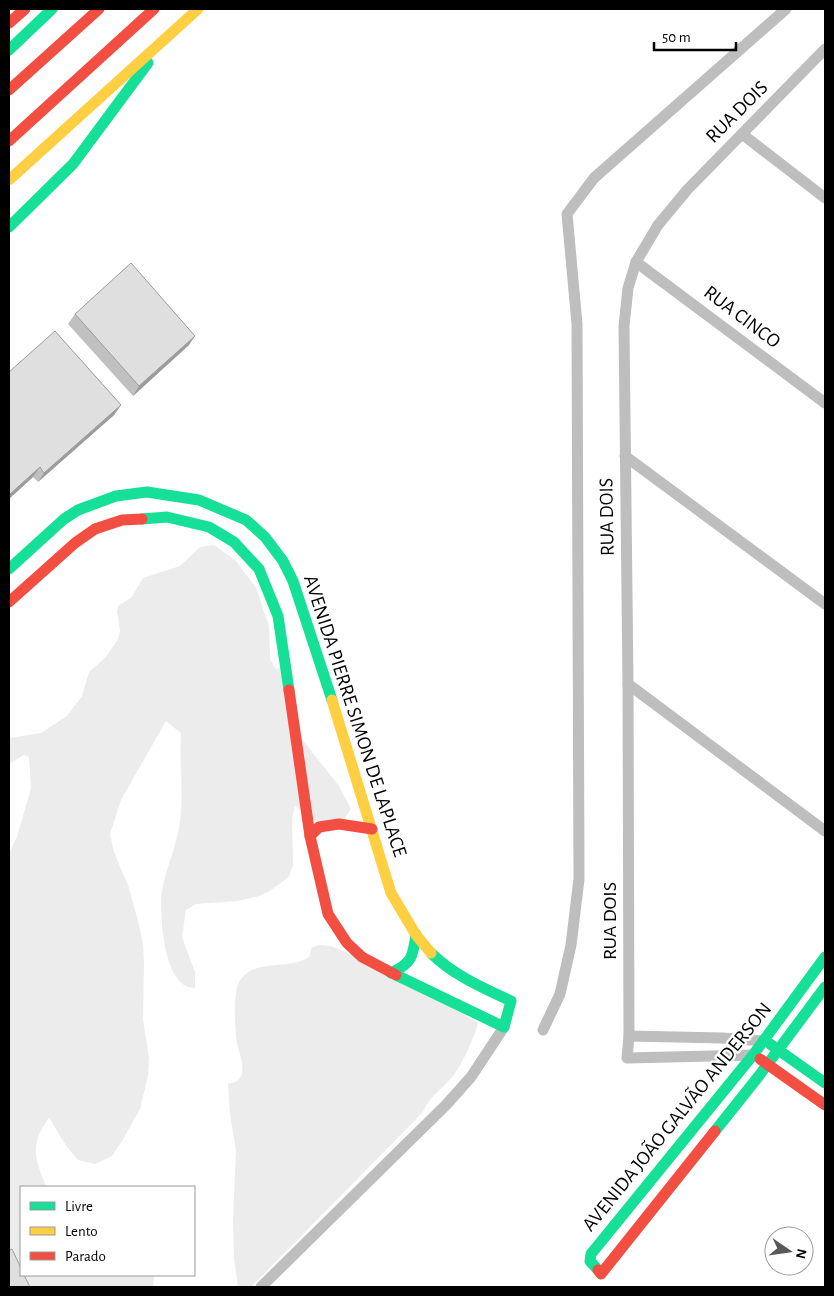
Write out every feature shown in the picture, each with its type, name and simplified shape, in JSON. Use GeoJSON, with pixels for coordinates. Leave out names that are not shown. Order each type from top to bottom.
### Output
{"type":"FeatureCollection","features":[{"type":"Feature","properties":{"kind":"main road"},"geometry":{"type":"LineString","coordinates":[[9,23],[25,9]]}},
{"type":"Feature","properties":{"kind":"main road"},"geometry":{"type":"LineString","coordinates":[[9,50],[52,9]]}},
{"type":"Feature","properties":{"kind":"main road"},"geometry":{"type":"LineString","coordinates":[[9,90],[99,9]]}},
{"type":"Feature","properties":{"kind":"main road"},"geometry":{"type":"LineString","coordinates":[[9,140],[154,9]]}},
{"type":"Feature","properties":{"kind":"main road"},"geometry":{"type":"LineString","coordinates":[[9,180],[198,9]]}},
{"type":"Feature","properties":{"kind":"main road"},"geometry":{"type":"LineString","coordinates":[[9,79],[59,30]]}},
{"type":"Feature","properties":{"kind":"main road"},"geometry":{"type":"LineString","coordinates":[[9,227],[73,164],[173,30]]}},
{"type":"Feature","properties":{"kind":"main road","name":"AVENIDA PIERRE SIMON DE LAPLACE"},"geometry":{"type":"LineString","coordinates":[[9,569],[64,519],[92,504],[124,495],[157,493],[199,500],[246,520],[256,546],[259,569],[278,616],[310,836],[328,914],[347,943],[362,957],[391,973],[504,1027],[511,1001],[480,987],[454,971],[428,949],[408,924],[391,892],[313,640],[293,581],[283,561],[256,546],[234,542],[209,527],[167,518],[122,520],[95,529],[75,543],[9,602]]}},
{"type":"Feature","properties":{"kind":"main road"},"geometry":{"type":"LineString","coordinates":[[310,836],[319,827],[339,824],[372,829]]}},
{"type":"Feature","properties":{"kind":"main road"},"geometry":{"type":"LineString","coordinates":[[391,973],[406,966],[412,959],[416,934]]}},
{"type":"Feature","properties":{"kind":"main road","name":"AVENIDA JOÃO GALVÃO ANDERSON"},"geometry":{"type":"LineString","coordinates":[[825,957],[753,1055],[591,1254],[590,1261],[601,1274],[768,1064],[825,987]]}},
{"type":"Feature","properties":{"kind":"main road"},"geometry":{"type":"LineString","coordinates":[[764,1041],[825,1083]]}},
{"type":"Feature","properties":{"kind":"main road"},"geometry":{"type":"LineString","coordinates":[[753,1055],[825,1105]]}},
{"type":"Feature","properties":{"kind":"street"},"geometry":{"type":"LineString","coordinates":[[543,1030],[562,986],[571,945],[579,879],[577,324],[567,214],[594,178],[786,9]]}},
{"type":"Feature","properties":{"kind":"street","name":"RUA DOIS"},"geometry":{"type":"LineString","coordinates":[[753,1055],[627,1058],[629,1036],[628,684],[624,326],[628,288],[636,262],[658,225],[687,190],[825,49]]}},
{"type":"Feature","properties":{"kind":"street"},"geometry":{"type":"LineString","coordinates":[[742,134],[825,198]]}},
{"type":"Feature","properties":{"kind":"street","name":"RUA CINCO"},"geometry":{"type":"LineString","coordinates":[[636,262],[825,403]]}},
{"type":"Feature","properties":{"kind":"street"},"geometry":{"type":"LineString","coordinates":[[624,456],[825,604]]}},
{"type":"Feature","properties":{"kind":"street"},"geometry":{"type":"LineString","coordinates":[[628,684],[825,831]]}},
{"type":"Feature","properties":{"kind":"street","name":"AVENIDA PIERRE SIMON DE LAPLACE"},"geometry":{"type":"LineString","coordinates":[[261,1287],[446,1105],[471,1077],[504,1027]]}},
{"type":"Feature","properties":{"kind":"street"},"geometry":{"type":"LineString","coordinates":[[629,1036],[764,1041]]}},
{"type":"Feature","properties":{"kind":"shaded area"},"geometry":{"type":"Polygon","coordinates":[[[214,545],[236,561],[256,588],[269,626],[270,659],[275,667],[284,672],[302,739],[339,786],[351,809],[345,818],[323,822],[313,820],[295,806],[292,818],[293,865],[289,877],[259,896],[238,901],[196,904],[186,910],[182,937],[195,972],[195,988],[184,985],[176,976],[170,964],[165,948],[161,916],[162,891],[179,830],[182,799],[181,733],[166,721],[121,800],[110,834],[114,852],[129,888],[143,944],[143,1020],[149,1057],[148,1076],[140,1109],[112,1156],[95,1164],[78,1160],[67,1147],[49,1118],[36,1144],[39,1168],[46,1186],[20,1186],[20,1276],[154,1276],[153,1287],[16,1287],[9,1267],[9,853],[17,837],[31,788],[29,757],[24,755],[9,764],[9,738],[41,733],[67,716],[82,696],[89,672],[106,657],[118,639],[120,631],[118,606],[131,598],[143,578],[180,566],[200,547],[214,545]]]}},
{"type":"Feature","properties":{"kind":"shaded area"},"geometry":{"type":"Polygon","coordinates":[[[320,945],[331,946],[387,969],[478,1023],[468,1050],[457,1071],[429,1101],[423,1112],[251,1287],[238,1287],[234,1259],[233,1221],[236,1150],[230,1115],[228,1083],[235,1082],[242,1074],[242,1062],[236,1030],[236,991],[243,976],[250,971],[301,961],[309,957],[312,947],[320,945]]]}},
{"type":"Feature","properties":{"kind":"building"},"geometry":{"type":"Polygon","coordinates":[[[131,263],[195,336],[139,386],[75,314],[131,263]]]}},
{"type":"Feature","properties":{"kind":"building"},"geometry":{"type":"Polygon","coordinates":[[[55,331],[121,405],[44,473],[40,467],[9,495],[9,372],[55,331]]]}},
{"type":"Feature","properties":{"kind":"building"},"geometry":{"type":"Polygon","coordinates":[[[12,1249],[20,1266],[20,1276],[24,1276],[30,1287],[9,1287],[9,1251],[12,1249]]]}},
{"type":"Feature","properties":{"kind":"traffic: fast"},"geometry":{"type":"LineString","coordinates":[[9,50],[52,9]]}},
{"type":"Feature","properties":{"kind":"traffic: fast"},"geometry":{"type":"LineString","coordinates":[[9,227],[73,164],[148,63]]}},
{"type":"Feature","properties":{"kind":"traffic: fast"},"geometry":{"type":"LineString","coordinates":[[9,569],[64,519],[78,510],[116,496],[147,492],[199,500],[246,520],[265,537],[283,561],[293,581],[332,700]]}},
{"type":"Feature","properties":{"kind":"traffic: fast"},"geometry":{"type":"LineString","coordinates":[[142,519],[167,517],[209,527],[234,542],[259,569],[278,616],[289,690]]}},
{"type":"Feature","properties":{"kind":"traffic: fast"},"geometry":{"type":"LineString","coordinates":[[391,973],[403,966],[410,958],[416,934]]}},
{"type":"Feature","properties":{"kind":"traffic: fast"},"geometry":{"type":"LineString","coordinates":[[396,975],[504,1027],[511,1001],[479,986],[449,968],[431,953]]}},
{"type":"Feature","properties":{"kind":"traffic: fast"},"geometry":{"type":"LineString","coordinates":[[598,1270],[590,1261],[591,1254],[753,1055],[825,957]]}},
{"type":"Feature","properties":{"kind":"traffic: fast"},"geometry":{"type":"LineString","coordinates":[[715,1131],[825,987]]}},
{"type":"Feature","properties":{"kind":"traffic: fast"},"geometry":{"type":"LineString","coordinates":[[770,1044],[825,1083]]}},
{"type":"Feature","properties":{"kind":"traffic: slow"},"geometry":{"type":"LineString","coordinates":[[9,180],[198,9]]}},
{"type":"Feature","properties":{"kind":"traffic: slow"},"geometry":{"type":"LineString","coordinates":[[332,700],[391,893],[416,935],[431,953]]}},
{"type":"Feature","properties":{"kind":"traffic: jam"},"geometry":{"type":"LineString","coordinates":[[9,23],[25,9]]}},
{"type":"Feature","properties":{"kind":"traffic: jam"},"geometry":{"type":"LineString","coordinates":[[9,90],[99,9]]}},
{"type":"Feature","properties":{"kind":"traffic: jam"},"geometry":{"type":"LineString","coordinates":[[9,141],[154,9]]}},
{"type":"Feature","properties":{"kind":"traffic: jam"},"geometry":{"type":"LineString","coordinates":[[9,602],[75,543],[95,529],[122,520],[142,519]]}},
{"type":"Feature","properties":{"kind":"traffic: jam"},"geometry":{"type":"LineString","coordinates":[[289,690],[310,836],[328,914],[347,943],[362,957],[396,975]]}},
{"type":"Feature","properties":{"kind":"traffic: jam"},"geometry":{"type":"LineString","coordinates":[[310,836],[319,827],[339,824],[372,829]]}},
{"type":"Feature","properties":{"kind":"traffic: jam"},"geometry":{"type":"LineString","coordinates":[[760,1059],[825,1105]]}},
{"type":"Feature","properties":{"kind":"traffic: jam"},"geometry":{"type":"LineString","coordinates":[[598,1270],[601,1274],[715,1131]]}}]}
